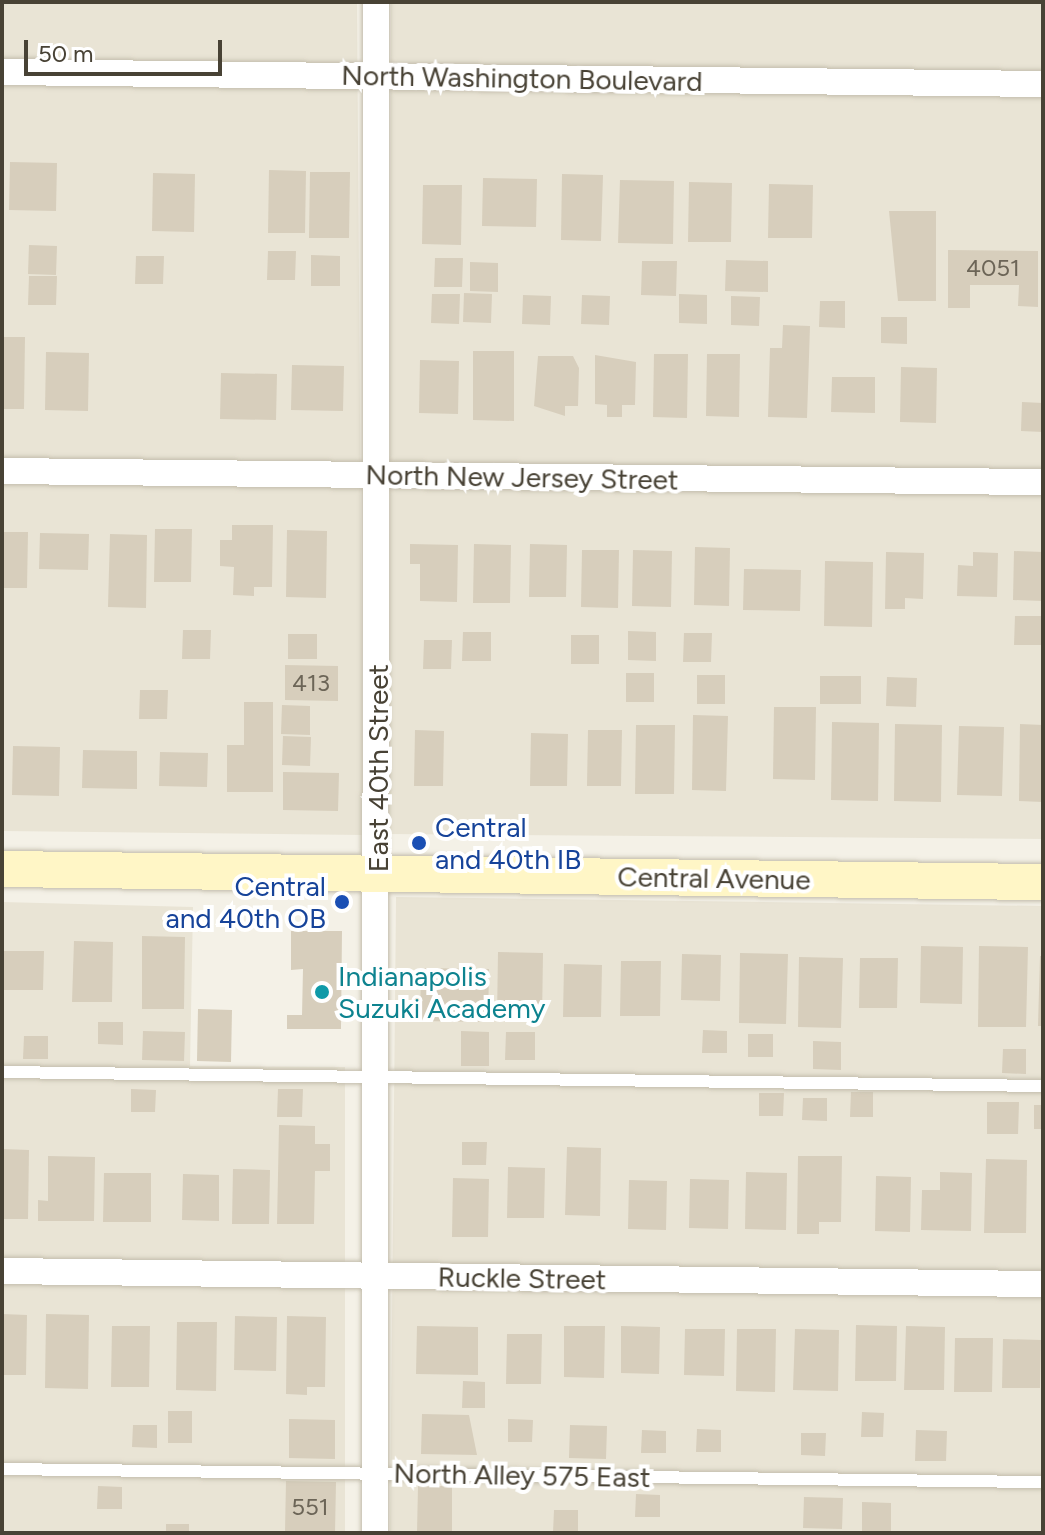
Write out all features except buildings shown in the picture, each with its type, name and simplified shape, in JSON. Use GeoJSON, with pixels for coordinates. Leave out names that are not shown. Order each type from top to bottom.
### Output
{"type":"FeatureCollection","features":[{"type":"Feature","properties":{"kind":"main road","name":"Central Avenue"},"geometry":{"type":"LineString","coordinates":[[2,869],[1043,882]]}},
{"type":"Feature","properties":{"kind":"street","name":"East 40th Street"},"geometry":{"type":"LineString","coordinates":[[375,1533],[378,874],[376,2]]}},
{"type":"Feature","properties":{"kind":"street","name":"North Washington Boulevard"},"geometry":{"type":"LineString","coordinates":[[2,72],[1043,84]]}},
{"type":"Feature","properties":{"kind":"street","name":"North New Jersey Street"},"geometry":{"type":"LineString","coordinates":[[2,471],[1043,482]]}},
{"type":"Feature","properties":{"kind":"street","name":"Ruckle Street"},"geometry":{"type":"LineString","coordinates":[[2,1271],[1043,1284]]}},
{"type":"Feature","properties":{"kind":"lane"},"geometry":{"type":"LineString","coordinates":[[2,1072],[1043,1086]]}},
{"type":"Feature","properties":{"kind":"lane","name":"North Alley 575 East"},"geometry":{"type":"LineString","coordinates":[[2,1469],[1043,1482]]}},
{"type":"Feature","properties":{"kind":"shaded area"},"geometry":{"type":"Polygon","coordinates":[[[2,2],[357,2],[363,835],[2,831],[2,2]]]}},
{"type":"Feature","properties":{"kind":"shaded area"},"geometry":{"type":"Polygon","coordinates":[[[391,2],[1043,2],[1043,839],[389,834],[391,2]]]}},
{"type":"Feature","properties":{"kind":"shaded area"},"geometry":{"type":"Polygon","coordinates":[[[396,897],[1043,906],[1043,1533],[390,1533],[396,897]]]}},
{"type":"Feature","properties":{"kind":"shaded area"},"geometry":{"type":"Polygon","coordinates":[[[2,902],[193,907],[190,1066],[345,1067],[345,1533],[2,1533],[2,902]]]}},
{"type":"Feature","properties":{"kind":"place","name":"Central and 40th IB"},"geometry":{"type":"Point","coordinates":[419,843]}},
{"type":"Feature","properties":{"kind":"place","name":"Central and 40th OB"},"geometry":{"type":"Point","coordinates":[342,902]}},
{"type":"Feature","properties":{"kind":"place","name":"Indianapolis Suzuki Academy"},"geometry":{"type":"Point","coordinates":[322,992]}}]}
